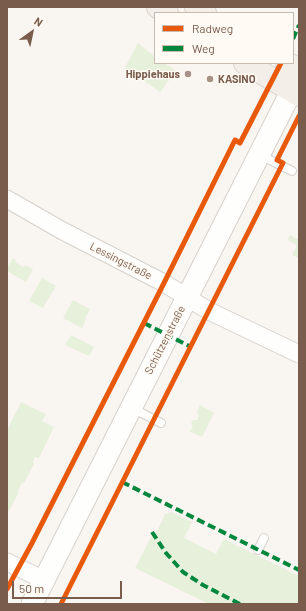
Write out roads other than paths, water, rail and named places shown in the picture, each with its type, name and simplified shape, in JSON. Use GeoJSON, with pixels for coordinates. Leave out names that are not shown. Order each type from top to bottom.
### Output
{"type":"FeatureCollection","features":[{"type":"Feature","properties":{"kind":"main road"},"geometry":{"type":"LineString","coordinates":[[248,64],[296,87]]}},
{"type":"Feature","properties":{"kind":"main road"},"geometry":{"type":"LineString","coordinates":[[289,64],[299,70]]}},
{"type":"Feature","properties":{"kind":"street","name":"Schützenstraße"},"geometry":{"type":"LineString","coordinates":[[32,604],[259,155],[296,87]]}},
{"type":"Feature","properties":{"kind":"street","name":"Lessingstraße"},"geometry":{"type":"LineString","coordinates":[[7,199],[61,230],[164,283],[209,311],[299,354]]}},
{"type":"Feature","properties":{"kind":"street"},"geometry":{"type":"LineString","coordinates":[[7,562],[44,580]]}},
{"type":"Feature","properties":{"kind":"lane"},"geometry":{"type":"LineString","coordinates":[[259,155],[292,171]]}},
{"type":"Feature","properties":{"kind":"lane"},"geometry":{"type":"LineString","coordinates":[[131,408],[162,423]]}},
{"type":"Feature","properties":{"kind":"lane"},"geometry":{"type":"LineString","coordinates":[[258,550],[264,538]]}},
{"type":"Feature","properties":{"kind":"place","name":"Hippiehaus"},"geometry":{"type":"Point","coordinates":[188,74]}},
{"type":"Feature","properties":{"kind":"place","name":"KASINO"},"geometry":{"type":"Point","coordinates":[210,79]}}]}
